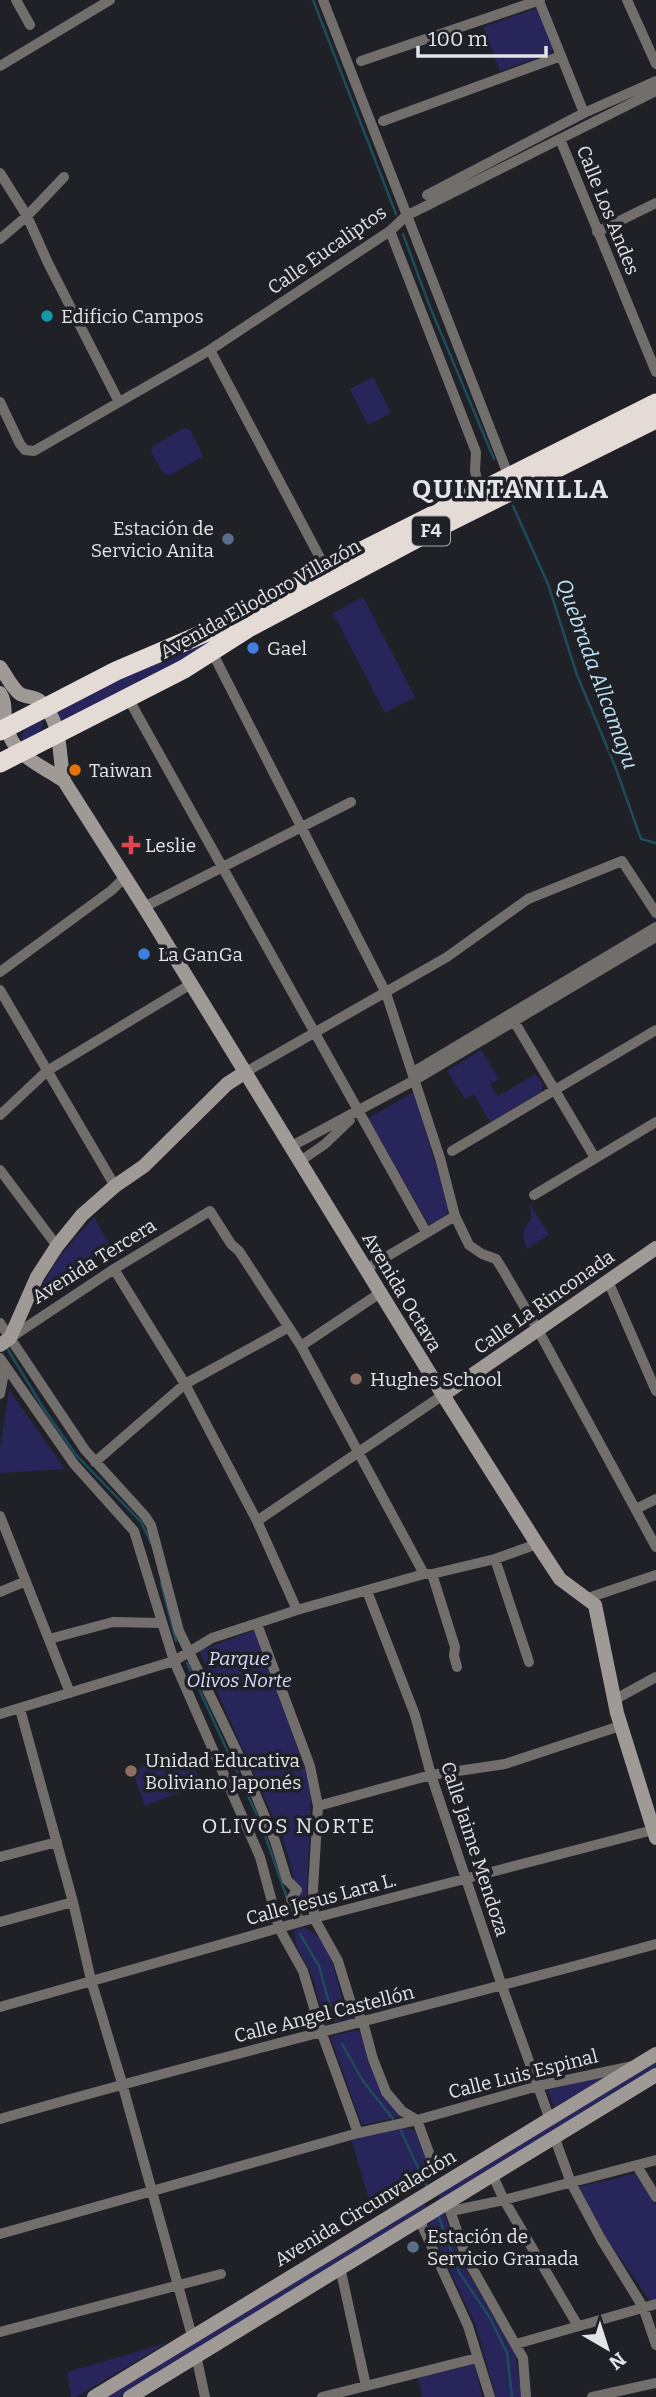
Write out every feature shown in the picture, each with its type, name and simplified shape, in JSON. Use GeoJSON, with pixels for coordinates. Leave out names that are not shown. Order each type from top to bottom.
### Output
{"type":"FeatureCollection","features":[{"type":"Feature","properties":{"kind":"highway","name":"Avenida Eliodoro Villazón"},"geometry":{"type":"LineString","coordinates":[[0,763],[17,739],[16,736],[26,718],[48,711],[116,671],[240,618],[327,569],[656,403]]}},
{"type":"Feature","properties":{"kind":"highway","name":"Avenida Eliodoro Villazón"},"geometry":{"type":"LineString","coordinates":[[17,739],[59,740],[128,698],[184,670],[250,627],[424,535],[656,419]]}},
{"type":"Feature","properties":{"kind":"highway"},"geometry":{"type":"LineString","coordinates":[[17,739],[48,726],[48,711]]}},
{"type":"Feature","properties":{"kind":"main road"},"geometry":{"type":"LineString","coordinates":[[0,667],[15,689],[41,701],[48,711],[59,740]]}},
{"type":"Feature","properties":{"kind":"main road"},"geometry":{"type":"LineString","coordinates":[[0,693],[17,739]]}},
{"type":"Feature","properties":{"kind":"main road"},"geometry":{"type":"LineString","coordinates":[[17,739],[14,701],[29,697]]}},
{"type":"Feature","properties":{"kind":"main road","name":"Avenida Octava"},"geometry":{"type":"LineString","coordinates":[[17,739],[64,781],[537,1544],[566,1586],[588,1598]]}},
{"type":"Feature","properties":{"kind":"main road","name":"Avenida Octava"},"geometry":{"type":"LineString","coordinates":[[59,740],[64,781]]}},
{"type":"Feature","properties":{"kind":"main road"},"geometry":{"type":"LineString","coordinates":[[5,1342],[37,1277],[82,1215],[115,1186],[144,1166],[227,1084],[244,1073]]}},
{"type":"Feature","properties":{"kind":"main road","name":"Calle La Rinconada"},"geometry":{"type":"LineString","coordinates":[[443,1395],[656,1248]]}},
{"type":"Feature","properties":{"kind":"main road"},"geometry":{"type":"LineString","coordinates":[[588,1598],[599,1615],[620,1726],[655,1834]]}},
{"type":"Feature","properties":{"kind":"main road","name":"Avenida Circunvalación"},"geometry":{"type":"LineString","coordinates":[[94,2397],[656,2054]]}},
{"type":"Feature","properties":{"kind":"main road","name":"Avenida Circunvalación"},"geometry":{"type":"LineString","coordinates":[[130,2397],[656,2074]]}},
{"type":"Feature","properties":{"kind":"street"},"geometry":{"type":"LineString","coordinates":[[16,0],[30,25]]}},
{"type":"Feature","properties":{"kind":"street"},"geometry":{"type":"LineString","coordinates":[[0,66],[110,0]]}},
{"type":"Feature","properties":{"kind":"street"},"geometry":{"type":"LineString","coordinates":[[323,0],[509,477]]}},
{"type":"Feature","properties":{"kind":"street"},"geometry":{"type":"LineString","coordinates":[[627,0],[656,64]]}},
{"type":"Feature","properties":{"kind":"street"},"geometry":{"type":"LineString","coordinates":[[361,61],[540,1],[584,113]]}},
{"type":"Feature","properties":{"kind":"street"},"geometry":{"type":"LineString","coordinates":[[383,121],[561,56]]}},
{"type":"Feature","properties":{"kind":"street"},"geometry":{"type":"LineString","coordinates":[[427,195],[584,113],[656,81]]}},
{"type":"Feature","properties":{"kind":"street","name":"Calle Eucaliptos"},"geometry":{"type":"LineString","coordinates":[[0,402],[20,444],[25,450],[34,451],[210,350],[390,231],[406,216],[656,91]]}},
{"type":"Feature","properties":{"kind":"street","name":"Calle Los Andes"},"geometry":{"type":"LineString","coordinates":[[560,139],[656,372]]}},
{"type":"Feature","properties":{"kind":"street"},"geometry":{"type":"LineString","coordinates":[[0,173],[27,216],[119,402]]}},
{"type":"Feature","properties":{"kind":"street"},"geometry":{"type":"LineString","coordinates":[[0,239],[27,216],[64,177]]}},
{"type":"Feature","properties":{"kind":"street"},"geometry":{"type":"LineString","coordinates":[[597,232],[656,203]]}},
{"type":"Feature","properties":{"kind":"street"},"geometry":{"type":"LineString","coordinates":[[390,231],[476,452],[475,471],[481,491]]}},
{"type":"Feature","properties":{"kind":"street"},"geometry":{"type":"LineString","coordinates":[[210,350],[327,569]]}},
{"type":"Feature","properties":{"kind":"street"},"geometry":{"type":"LineString","coordinates":[[212,652],[386,993],[440,1158],[454,1216],[469,1245],[496,1259],[538,1330],[656,1547]]}},
{"type":"Feature","properties":{"kind":"street"},"geometry":{"type":"LineString","coordinates":[[128,698],[426,1232]]}},
{"type":"Feature","properties":{"kind":"street"},"geometry":{"type":"LineString","coordinates":[[144,907],[351,802]]}},
{"type":"Feature","properties":{"kind":"street"},"geometry":{"type":"LineString","coordinates":[[244,1073],[447,957],[528,900],[622,861],[656,913]]}},
{"type":"Feature","properties":{"kind":"street"},"geometry":{"type":"LineString","coordinates":[[0,972],[112,890],[125,877]]}},
{"type":"Feature","properties":{"kind":"street"},"geometry":{"type":"LineString","coordinates":[[290,1147],[359,1111],[656,927]]}},
{"type":"Feature","properties":{"kind":"street"},"geometry":{"type":"LineString","coordinates":[[512,1017],[656,937]]}},
{"type":"Feature","properties":{"kind":"street"},"geometry":{"type":"LineString","coordinates":[[0,1115],[47,1071],[191,984]]}},
{"type":"Feature","properties":{"kind":"street"},"geometry":{"type":"LineString","coordinates":[[0,990],[115,1186]]}},
{"type":"Feature","properties":{"kind":"street"},"geometry":{"type":"LineString","coordinates":[[512,1017],[595,1158]]}},
{"type":"Feature","properties":{"kind":"street"},"geometry":{"type":"LineString","coordinates":[[452,1151],[656,1030]]}},
{"type":"Feature","properties":{"kind":"street"},"geometry":{"type":"LineString","coordinates":[[299,1162],[325,1144],[359,1111]]}},
{"type":"Feature","properties":{"kind":"street"},"geometry":{"type":"LineString","coordinates":[[534,1195],[656,1122]]}},
{"type":"Feature","properties":{"kind":"street"},"geometry":{"type":"LineString","coordinates":[[0,1170],[57,1246]]}},
{"type":"Feature","properties":{"kind":"street","name":"Avenida Tercera"},"geometry":{"type":"LineString","coordinates":[[5,1342],[114,1269],[209,1211],[231,1244],[239,1251],[289,1328]]}},
{"type":"Feature","properties":{"kind":"street"},"geometry":{"type":"LineString","coordinates":[[366,1269],[454,1216]]}},
{"type":"Feature","properties":{"kind":"street"},"geometry":{"type":"LineString","coordinates":[[114,1269],[185,1384],[257,1521],[297,1611]]}},
{"type":"Feature","properties":{"kind":"street"},"geometry":{"type":"LineString","coordinates":[[608,1281],[656,1391]]}},
{"type":"Feature","properties":{"kind":"street"},"geometry":{"type":"LineString","coordinates":[[301,1346],[380,1293]]}},
{"type":"Feature","properties":{"kind":"street"},"geometry":{"type":"LineString","coordinates":[[0,1323],[5,1342],[96,1462],[151,1525],[179,1631],[242,1762],[275,1841],[287,1880],[297,1890],[291,1899],[300,1922]]}},
{"type":"Feature","properties":{"kind":"street"},"geometry":{"type":"LineString","coordinates":[[96,1462],[185,1384],[289,1328],[428,1574],[455,1647],[457,1667]]}},
{"type":"Feature","properties":{"kind":"street"},"geometry":{"type":"LineString","coordinates":[[0,1394],[2,1362]]}},
{"type":"Feature","properties":{"kind":"street"},"geometry":{"type":"LineString","coordinates":[[2,1362],[74,1464],[134,1531],[174,1661],[260,1857],[279,1928],[303,1971],[321,2031],[358,2133]]}},
{"type":"Feature","properties":{"kind":"street","name":"Calle La Rinconada"},"geometry":{"type":"LineString","coordinates":[[257,1521],[443,1395]]}},
{"type":"Feature","properties":{"kind":"street"},"geometry":{"type":"LineString","coordinates":[[636,1509],[656,1499]]}},
{"type":"Feature","properties":{"kind":"street"},"geometry":{"type":"LineString","coordinates":[[0,1517],[71,1693]]}},
{"type":"Feature","properties":{"kind":"street"},"geometry":{"type":"LineString","coordinates":[[0,1714],[174,1661],[212,1638],[297,1611],[428,1574],[495,1559],[537,1544]]}},
{"type":"Feature","properties":{"kind":"street"},"geometry":{"type":"LineString","coordinates":[[495,1559],[529,1662]]}},
{"type":"Feature","properties":{"kind":"street"},"geometry":{"type":"LineString","coordinates":[[588,1598],[656,1575]]}},
{"type":"Feature","properties":{"kind":"street"},"geometry":{"type":"LineString","coordinates":[[0,1592],[26,1581]]}},
{"type":"Feature","properties":{"kind":"street","name":"Calle Jaime Mendoza"},"geometry":{"type":"LineString","coordinates":[[368,1591],[415,1715],[431,1775],[502,1986],[550,2117]]}},
{"type":"Feature","properties":{"kind":"street"},"geometry":{"type":"LineString","coordinates":[[49,1639],[113,1622],[161,1623]]}},
{"type":"Feature","properties":{"kind":"street"},"geometry":{"type":"LineString","coordinates":[[257,1624],[310,1766],[318,1806],[314,1918],[338,1961],[350,2000],[363,2022],[386,2092],[402,2111],[417,2120],[432,2161]]}},
{"type":"Feature","properties":{"kind":"street"},"geometry":{"type":"LineString","coordinates":[[614,1700],[656,1677]]}},
{"type":"Feature","properties":{"kind":"street"},"geometry":{"type":"LineString","coordinates":[[20,1709],[74,1902],[91,1980],[192,2336]]}},
{"type":"Feature","properties":{"kind":"street"},"geometry":{"type":"LineString","coordinates":[[318,1806],[431,1775],[505,1764],[620,1726]]}},
{"type":"Feature","properties":{"kind":"street","name":"Calle Jesus Lara L."},"geometry":{"type":"LineString","coordinates":[[0,2007],[314,1918],[655,1834]]}},
{"type":"Feature","properties":{"kind":"street"},"geometry":{"type":"LineString","coordinates":[[0,1857],[57,1842]]}},
{"type":"Feature","properties":{"kind":"street"},"geometry":{"type":"LineString","coordinates":[[0,1922],[74,1902]]}},
{"type":"Feature","properties":{"kind":"street","name":"Calle Angel Castellón"},"geometry":{"type":"LineString","coordinates":[[0,2119],[122,2083],[656,1944]]}},
{"type":"Feature","properties":{"kind":"street","name":"Calle Luis Espinal"},"geometry":{"type":"LineString","coordinates":[[0,2234],[358,2133],[417,2120],[538,2086],[638,2064]]}},
{"type":"Feature","properties":{"kind":"street"},"geometry":{"type":"LineString","coordinates":[[554,2136],[571,2182],[601,2239],[643,2307],[656,2345]]}},
{"type":"Feature","properties":{"kind":"street"},"geometry":{"type":"LineString","coordinates":[[438,2210],[505,2200],[656,2160]]}},
{"type":"Feature","properties":{"kind":"street"},"geometry":{"type":"LineString","coordinates":[[637,2166],[656,2197]]}},
{"type":"Feature","properties":{"kind":"street"},"geometry":{"type":"LineString","coordinates":[[492,2174],[578,2326]]}},
{"type":"Feature","properties":{"kind":"street"},"geometry":{"type":"LineString","coordinates":[[438,2210],[456,2233],[466,2257],[523,2358],[526,2397]]}},
{"type":"Feature","properties":{"kind":"street"},"geometry":{"type":"LineString","coordinates":[[438,2210],[468,2326],[490,2397]]}},
{"type":"Feature","properties":{"kind":"street"},"geometry":{"type":"LineString","coordinates":[[340,2267],[366,2386]]}},
{"type":"Feature","properties":{"kind":"street"},"geometry":{"type":"LineString","coordinates":[[0,2332],[221,2274]]}},
{"type":"Feature","properties":{"kind":"street"},"geometry":{"type":"LineString","coordinates":[[516,2344],[656,2304]]}},
{"type":"Feature","properties":{"kind":"street"},"geometry":{"type":"LineString","coordinates":[[196,2355],[205,2397]]}},
{"type":"Feature","properties":{"kind":"street"},"geometry":{"type":"LineString","coordinates":[[322,2397],[477,2358]]}},
{"type":"Feature","properties":{"kind":"street"},"geometry":{"type":"LineString","coordinates":[[592,2397],[656,2383]]}},
{"type":"Feature","properties":{"kind":"green space"},"geometry":{"type":"Polygon","coordinates":[[[537,8],[553,48],[550,54],[500,71],[483,27],[537,8]]]}},
{"type":"Feature","properties":{"kind":"green space"},"geometry":{"type":"Polygon","coordinates":[[[373,377],[391,413],[368,425],[350,389],[373,377]]]}},
{"type":"Feature","properties":{"kind":"green space"},"geometry":{"type":"Polygon","coordinates":[[[184,428],[190,430],[202,457],[170,475],[163,473],[151,452],[153,446],[184,428]]]}},
{"type":"Feature","properties":{"kind":"green space"},"geometry":{"type":"Polygon","coordinates":[[[363,597],[415,697],[385,713],[333,613],[363,597]]]}},
{"type":"Feature","properties":{"kind":"green space"},"geometry":{"type":"Polygon","coordinates":[[[209,637],[212,645],[62,726],[55,712],[102,684],[209,637]]]}},
{"type":"Feature","properties":{"kind":"green space"},"geometry":{"type":"Polygon","coordinates":[[[43,717],[40,731],[21,743],[23,733],[28,727],[43,717]]]}},
{"type":"Feature","properties":{"kind":"green space"},"geometry":{"type":"Polygon","coordinates":[[[481,1050],[499,1079],[490,1084],[498,1096],[536,1074],[543,1085],[541,1092],[490,1122],[474,1094],[465,1099],[447,1071],[481,1050]]]}},
{"type":"Feature","properties":{"kind":"green space"},"geometry":{"type":"Polygon","coordinates":[[[414,1092],[449,1210],[443,1218],[429,1225],[368,1118],[414,1092]]]}},
{"type":"Feature","properties":{"kind":"green space"},"geometry":{"type":"Polygon","coordinates":[[[530,1204],[549,1235],[527,1249],[524,1233],[531,1219],[530,1204]]]}},
{"type":"Feature","properties":{"kind":"green space"},"geometry":{"type":"Polygon","coordinates":[[[94,1217],[111,1247],[31,1302],[61,1254],[94,1217]]]}},
{"type":"Feature","properties":{"kind":"green space"},"geometry":{"type":"Polygon","coordinates":[[[9,1390],[65,1469],[0,1473],[0,1449],[9,1390]]]}},
{"type":"Feature","properties":{"kind":"green space","name":"Parque Olivos Norte"},"geometry":{"type":"Polygon","coordinates":[[[255,1630],[306,1771],[311,1797],[306,1913],[302,1909],[284,1841],[199,1651],[255,1630]]]}},
{"type":"Feature","properties":{"kind":"green space"},"geometry":{"type":"Polygon","coordinates":[[[188,1750],[201,1784],[145,1806],[132,1771],[188,1750]]]}},
{"type":"Feature","properties":{"kind":"green space"},"geometry":{"type":"Polygon","coordinates":[[[303,1927],[322,1941],[332,1960],[345,2004],[354,2018],[325,2024],[310,1971],[296,1942],[294,1930],[303,1927]]]}},
{"type":"Feature","properties":{"kind":"green space"},"geometry":{"type":"Polygon","coordinates":[[[359,2030],[369,2060],[403,2116],[362,2125],[330,2036],[359,2030]]]}},
{"type":"Feature","properties":{"kind":"green space"},"geometry":{"type":"Polygon","coordinates":[[[656,2058],[656,2069],[440,2201],[437,2191],[656,2058]]]}},
{"type":"Feature","properties":{"kind":"green space"},"geometry":{"type":"Polygon","coordinates":[[[613,2073],[554,2107],[548,2090],[613,2073]]]}},
{"type":"Feature","properties":{"kind":"green space"},"geometry":{"type":"Polygon","coordinates":[[[406,2127],[418,2133],[433,2179],[418,2188],[370,2202],[351,2139],[406,2127]]]}},
{"type":"Feature","properties":{"kind":"green space"},"geometry":{"type":"Polygon","coordinates":[[[637,2173],[656,2205],[656,2300],[650,2301],[607,2239],[578,2187],[637,2173]]]}},
{"type":"Feature","properties":{"kind":"green space"},"geometry":{"type":"Polygon","coordinates":[[[423,2200],[427,2209],[121,2397],[103,2397],[423,2200]]]}},
{"type":"Feature","properties":{"kind":"green space"},"geometry":{"type":"Polygon","coordinates":[[[444,2212],[457,2251],[515,2353],[522,2397],[496,2397],[476,2326],[429,2226],[432,2220],[444,2212]]]}},
{"type":"Feature","properties":{"kind":"green space"},"geometry":{"type":"Polygon","coordinates":[[[167,2343],[76,2397],[71,2397],[67,2372],[167,2343]]]}},
{"type":"Feature","properties":{"kind":"green space"},"geometry":{"type":"Polygon","coordinates":[[[475,2364],[482,2397],[422,2397],[418,2378],[475,2364]]]}},
{"type":"Feature","properties":{"kind":"waterway","name":"Quebrada Allcamayu"},"geometry":{"type":"LineString","coordinates":[[313,0],[396,214]]}},
{"type":"Feature","properties":{"kind":"waterway","name":"Quebrada Allcamayu"},"geometry":{"type":"LineString","coordinates":[[403,234],[430,307],[494,459]]}},
{"type":"Feature","properties":{"kind":"waterway","name":"Quebrada Allcamayu"},"geometry":{"type":"LineString","coordinates":[[513,506],[548,584],[577,675],[615,766],[641,839],[656,843]]}},
{"type":"Feature","properties":{"kind":"waterway"},"geometry":{"type":"LineString","coordinates":[[7,1348],[76,1455],[141,1522],[151,1543]]}},
{"type":"Feature","properties":{"kind":"waterway"},"geometry":{"type":"LineString","coordinates":[[161,1583],[176,1641]]}},
{"type":"Feature","properties":{"kind":"waterway"},"geometry":{"type":"LineString","coordinates":[[187,1663],[261,1824],[287,1898]]}},
{"type":"Feature","properties":{"kind":"waterway"},"geometry":{"type":"LineString","coordinates":[[300,1934],[319,1966],[332,2014]]}},
{"type":"Feature","properties":{"kind":"waterway"},"geometry":{"type":"LineString","coordinates":[[342,2044],[363,2081],[393,2119]]}},
{"type":"Feature","properties":{"kind":"waterway"},"geometry":{"type":"LineString","coordinates":[[401,2131],[428,2189]]}},
{"type":"Feature","properties":{"kind":"waterway"},"geometry":{"type":"LineString","coordinates":[[438,2215],[459,2272],[490,2318],[507,2353],[512,2397]]}},
{"type":"Feature","properties":{"kind":"place","name":"Edificio Campos"},"geometry":{"type":"Point","coordinates":[47,316]}},
{"type":"Feature","properties":{"kind":"place","name":"Estación de Servicio Anita"},"geometry":{"type":"Point","coordinates":[228,539]}},
{"type":"Feature","properties":{"kind":"place","name":"Gael"},"geometry":{"type":"Point","coordinates":[253,648]}},
{"type":"Feature","properties":{"kind":"place","name":"Taiwan"},"geometry":{"type":"Point","coordinates":[75,770]}},
{"type":"Feature","properties":{"kind":"place","name":"Leslie"},"geometry":{"type":"Point","coordinates":[131,845]}},
{"type":"Feature","properties":{"kind":"place","name":"La GanGa"},"geometry":{"type":"Point","coordinates":[144,954]}},
{"type":"Feature","properties":{"kind":"place","name":"Hughes School"},"geometry":{"type":"Point","coordinates":[356,1379]}},
{"type":"Feature","properties":{"kind":"place","name":"Unidad Educativa Boliviano Japonés"},"geometry":{"type":"Point","coordinates":[131,1771]}},
{"type":"Feature","properties":{"kind":"place","name":"Estación de Servicio Granada"},"geometry":{"type":"Point","coordinates":[413,2247]}},
{"type":"Feature","properties":{"kind":"district","name":"QUINTANILLA"},"geometry":{"type":"Point","coordinates":[511,489]}},
{"type":"Feature","properties":{"kind":"district","name":"OLIVOS NORTE"},"geometry":{"type":"Point","coordinates":[289,1826]}}]}
